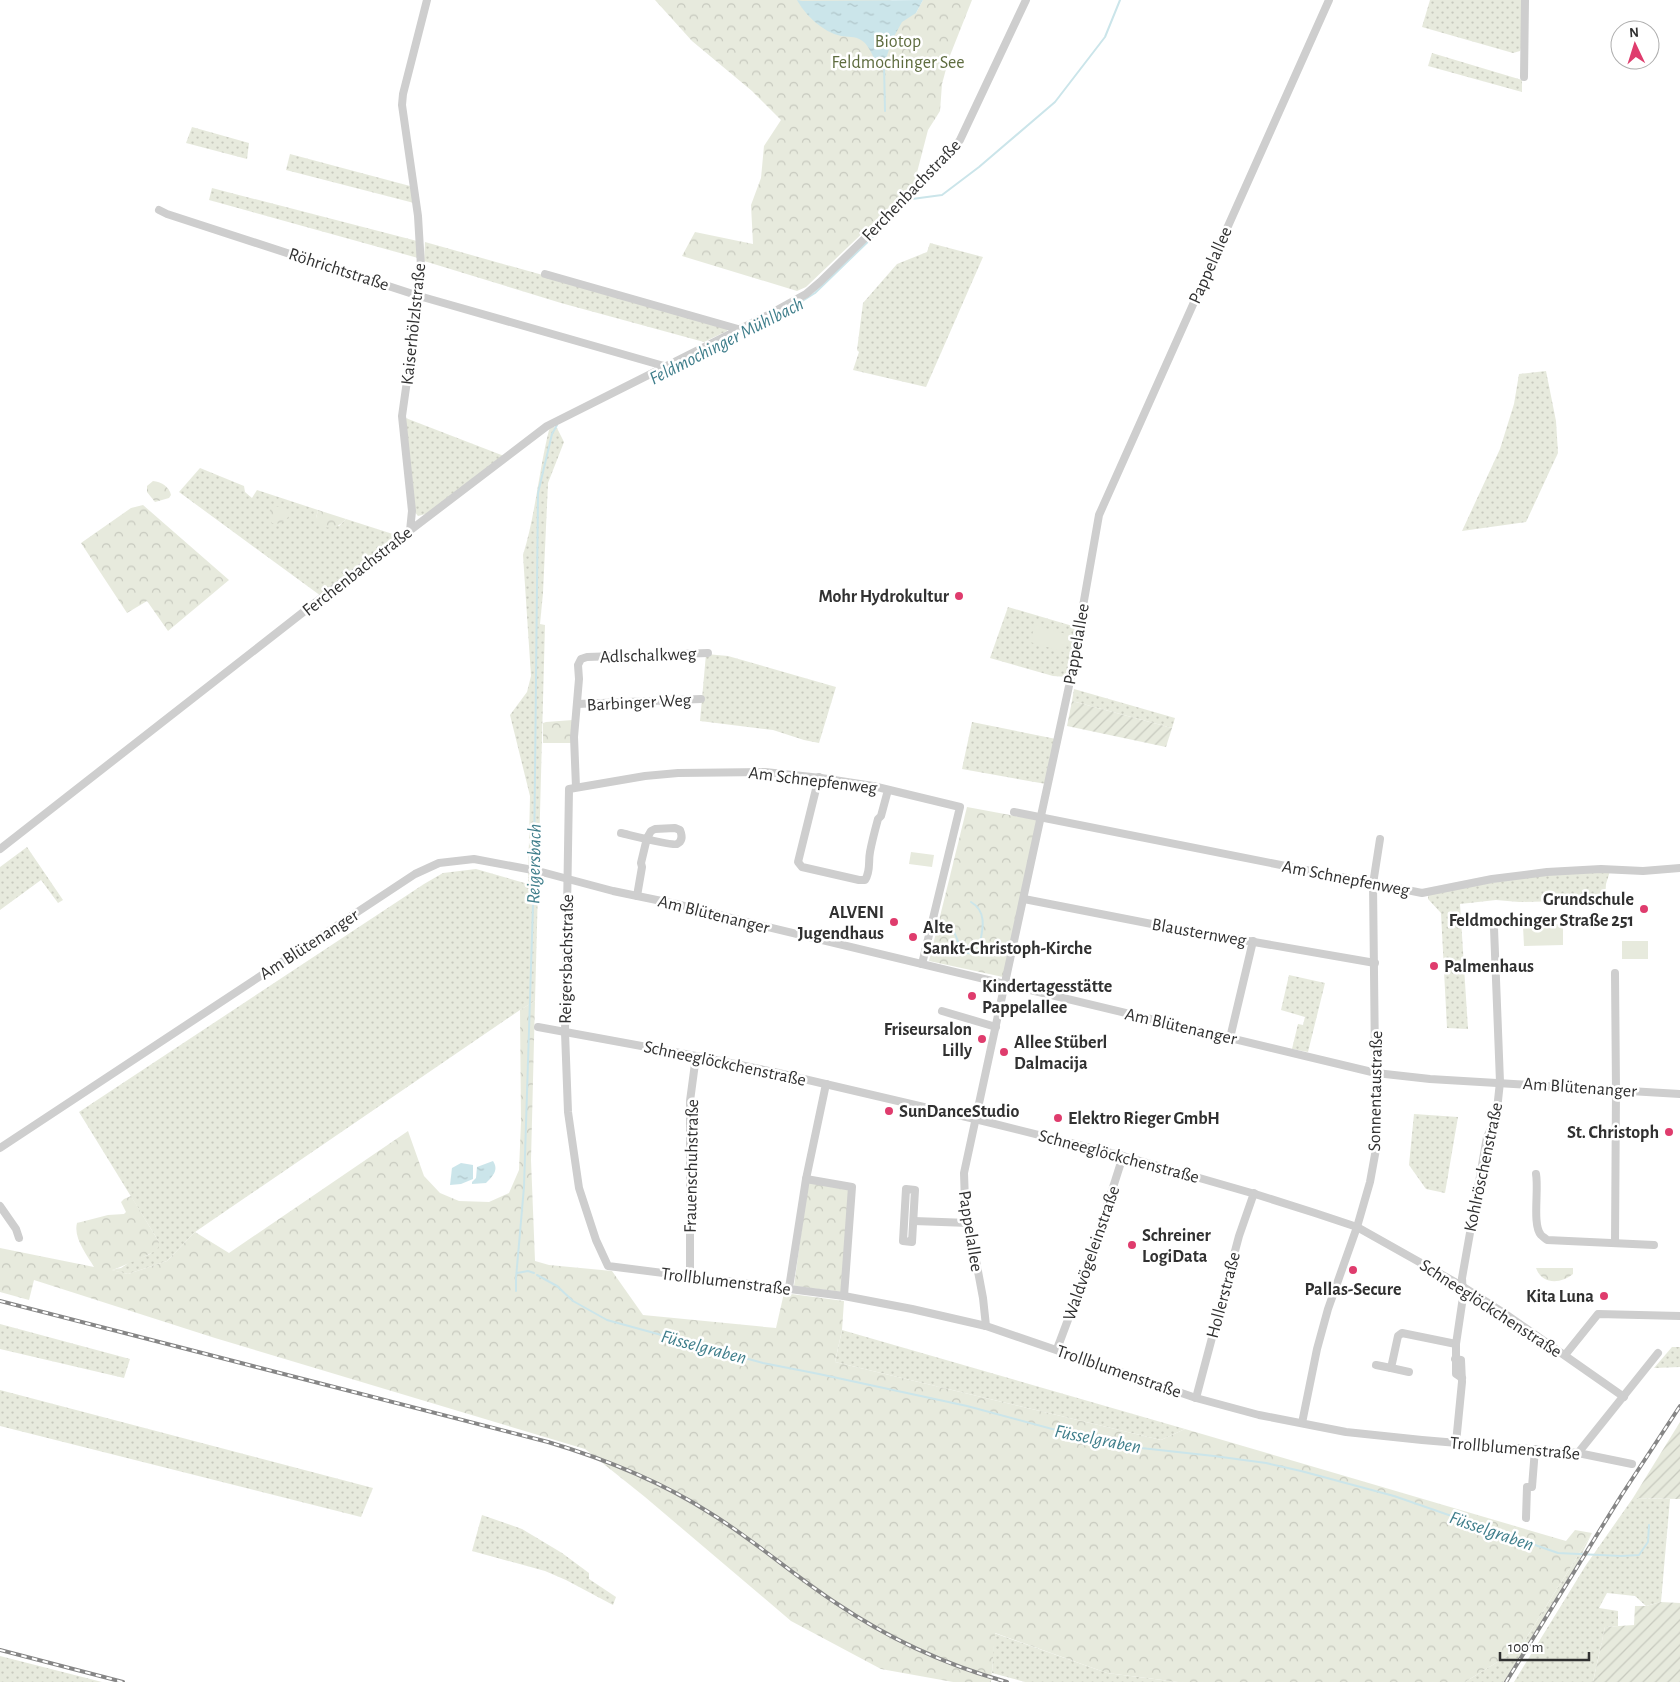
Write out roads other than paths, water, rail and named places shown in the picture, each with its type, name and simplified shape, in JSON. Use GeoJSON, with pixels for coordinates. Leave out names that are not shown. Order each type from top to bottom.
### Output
{"type":"FeatureCollection","features":[{"type":"Feature","properties":{"kind":"street","name":"Kaiserhölzlstraße"},"geometry":{"type":"LineString","coordinates":[[410,531],[412,515],[402,416],[419,296],[421,266],[420,231],[402,105],[403,94],[427,0]]}},
{"type":"Feature","properties":{"kind":"street","name":"Ferchenbachstraße"},"geometry":{"type":"LineString","coordinates":[[0,849],[548,425],[770,314],[806,294],[951,152],[968,126],[1026,0]]}},
{"type":"Feature","properties":{"kind":"street","name":"Pappelallee"},"geometry":{"type":"LineString","coordinates":[[986,1326],[963,1182],[1069,686],[1099,515],[1329,0]]}},
{"type":"Feature","properties":{"kind":"street"},"geometry":{"type":"LineString","coordinates":[[1524,77],[1525,0]]}},
{"type":"Feature","properties":{"kind":"street","name":"Röhrichtstraße"},"geometry":{"type":"LineString","coordinates":[[159,210],[419,296],[664,366]]}},
{"type":"Feature","properties":{"kind":"street"},"geometry":{"type":"LineString","coordinates":[[545,274],[738,329]]}},
{"type":"Feature","properties":{"kind":"street"},"geometry":{"type":"LineString","coordinates":[[412,515],[423,520]]}},
{"type":"Feature","properties":{"kind":"street","name":"Adlschalkweg"},"geometry":{"type":"LineString","coordinates":[[587,657],[708,653]]}},
{"type":"Feature","properties":{"kind":"street","name":"Reigersbachstraße"},"geometry":{"type":"LineString","coordinates":[[587,657],[581,659],[578,665],[574,737],[576,787],[569,789],[565,1032],[568,1112],[579,1188],[596,1240],[608,1266]]}},
{"type":"Feature","properties":{"kind":"street","name":"Barbinger Weg"},"geometry":{"type":"LineString","coordinates":[[577,704],[701,699]]}},
{"type":"Feature","properties":{"kind":"street","name":"Am Schnepfenweg"},"geometry":{"type":"LineString","coordinates":[[576,787],[645,776],[714,772],[765,772],[819,777],[888,790],[960,807],[922,964]]}},
{"type":"Feature","properties":{"kind":"street"},"geometry":{"type":"LineString","coordinates":[[819,777],[798,862],[802,867],[860,880],[865,880],[867,876],[878,819],[881,816],[888,790]]}},
{"type":"Feature","properties":{"kind":"street","name":"Am Schnepfenweg"},"geometry":{"type":"LineString","coordinates":[[1014,812],[1373,884],[1427,893],[1483,881],[1547,872],[1680,868]]}},
{"type":"Feature","properties":{"kind":"street"},"geometry":{"type":"LineString","coordinates":[[621,833],[647,838],[636,896]]}},
{"type":"Feature","properties":{"kind":"street","name":"Sonnentaustraße"},"geometry":{"type":"LineString","coordinates":[[1302,1423],[1317,1349],[1328,1309],[1357,1227],[1370,1182],[1377,1144],[1373,884],[1380,839]]}},
{"type":"Feature","properties":{"kind":"street","name":"Am Blütenanger"},"geometry":{"type":"LineString","coordinates":[[0,1148],[415,874],[439,863],[474,858],[681,905],[1376,1073],[1430,1079],[1680,1094]]}},
{"type":"Feature","properties":{"kind":"street","name":"Blausternweg"},"geometry":{"type":"LineString","coordinates":[[1024,899],[1162,926],[1375,963]]}},
{"type":"Feature","properties":{"kind":"street","name":"Kohlröschenstraße"},"geometry":{"type":"LineString","coordinates":[[1456,1443],[1462,1378],[1456,1374],[1455,1359],[1463,1297],[1462,1278],[1487,1137],[1496,1120],[1500,1082],[1494,928]]}},
{"type":"Feature","properties":{"kind":"street"},"geometry":{"type":"LineString","coordinates":[[1230,1038],[1253,941]]}},
{"type":"Feature","properties":{"kind":"street"},"geometry":{"type":"LineString","coordinates":[[1615,973],[1615,1243]]}},
{"type":"Feature","properties":{"kind":"street"},"geometry":{"type":"LineString","coordinates":[[942,1011],[996,1027]]}},
{"type":"Feature","properties":{"kind":"street","name":"Schneeglöckchenstraße"},"geometry":{"type":"LineString","coordinates":[[538,1026],[696,1056],[975,1119],[1124,1156],[1254,1193],[1357,1227],[1504,1312],[1624,1397]]}},
{"type":"Feature","properties":{"kind":"street","name":"Frauenschuhstraße"},"geometry":{"type":"LineString","coordinates":[[690,1277],[690,1101],[696,1056]]}},
{"type":"Feature","properties":{"kind":"street"},"geometry":{"type":"LineString","coordinates":[[789,1288],[806,1179],[826,1084]]}},
{"type":"Feature","properties":{"kind":"street","name":"Waldvögeleinstraße"},"geometry":{"type":"LineString","coordinates":[[1057,1350],[1088,1269],[1124,1156]]}},
{"type":"Feature","properties":{"kind":"street"},"geometry":{"type":"LineString","coordinates":[[1536,1174],[1538,1182],[1537,1225],[1539,1234],[1547,1240],[1654,1245]]}},
{"type":"Feature","properties":{"kind":"street"},"geometry":{"type":"LineString","coordinates":[[806,1179],[852,1187],[844,1296]]}},
{"type":"Feature","properties":{"kind":"street"},"geometry":{"type":"LineString","coordinates":[[906,1189],[915,1190],[914,1221],[912,1242],[903,1241],[906,1189]]}},
{"type":"Feature","properties":{"kind":"street","name":"Hollerstraße"},"geometry":{"type":"LineString","coordinates":[[1196,1398],[1239,1236],[1254,1193]]}},
{"type":"Feature","properties":{"kind":"street"},"geometry":{"type":"LineString","coordinates":[[0,1206],[16,1229],[19,1238]]}},
{"type":"Feature","properties":{"kind":"street"},"geometry":{"type":"LineString","coordinates":[[914,1221],[969,1223]]}},
{"type":"Feature","properties":{"kind":"street","name":"Trollblumenstraße"},"geometry":{"type":"LineString","coordinates":[[608,1266],[789,1288],[912,1308],[986,1326],[1196,1398],[1302,1423],[1354,1433],[1578,1453],[1632,1464]]}},
{"type":"Feature","properties":{"kind":"street"},"geometry":{"type":"LineString","coordinates":[[1565,1355],[1598,1314],[1680,1316]]}},
{"type":"Feature","properties":{"kind":"street"},"geometry":{"type":"LineString","coordinates":[[1391,1368],[1398,1336],[1402,1333],[1456,1344]]}},
{"type":"Feature","properties":{"kind":"street"},"geometry":{"type":"LineString","coordinates":[[1578,1453],[1658,1353]]}},
{"type":"Feature","properties":{"kind":"street"},"geometry":{"type":"LineString","coordinates":[[1376,1365],[1409,1372]]}},
{"type":"Feature","properties":{"kind":"street"},"geometry":{"type":"LineString","coordinates":[[1526,1518],[1527,1487],[1532,1487],[1535,1449]]}},
{"type":"Feature","properties":{"kind":"water"},"geometry":{"type":"Polygon","coordinates":[[[797,0],[923,0],[916,13],[902,22],[892,40],[884,65],[882,65],[874,58],[863,41],[828,31],[805,12],[797,0]]]}},
{"type":"Feature","properties":{"kind":"water"},"geometry":{"type":"Polygon","coordinates":[[[493,1161],[495,1170],[491,1178],[486,1183],[472,1184],[476,1178],[477,1167],[493,1161]]]}},
{"type":"Feature","properties":{"kind":"water"},"geometry":{"type":"Polygon","coordinates":[[[461,1163],[473,1165],[473,1179],[461,1184],[450,1185],[452,1168],[461,1163]]]}},
{"type":"Feature","properties":{"kind":"waterway","name":"Feldmochinger Mühlbach"},"geometry":{"type":"LineString","coordinates":[[684,361],[785,312],[815,293],[912,199],[942,195],[979,167],[1055,102],[1105,37],[1120,0]]}},
{"type":"Feature","properties":{"kind":"waterway"},"geometry":{"type":"LineString","coordinates":[[884,65],[885,111]]}},
{"type":"Feature","properties":{"kind":"waterway","name":"Reigersbach"},"geometry":{"type":"LineString","coordinates":[[534,867],[538,493],[552,434],[557,425]]}},
{"type":"Feature","properties":{"kind":"waterway","name":"Reigersbach"},"geometry":{"type":"LineString","coordinates":[[516,1291],[524,1187],[534,874]]}},
{"type":"Feature","properties":{"kind":"waterway"},"geometry":{"type":"LineString","coordinates":[[950,926],[962,952],[978,953],[983,925],[981,912],[971,902]]}},
{"type":"Feature","properties":{"kind":"waterway","name":"Füsselgraben"},"geometry":{"type":"LineString","coordinates":[[517,1273],[528,1271],[534,1273]]}},
{"type":"Feature","properties":{"kind":"waterway","name":"Füsselgraben"},"geometry":{"type":"LineString","coordinates":[[537,1275],[557,1286],[573,1301],[607,1320],[763,1363],[967,1406],[1082,1437],[1141,1448],[1266,1463],[1301,1471],[1394,1496],[1558,1553],[1639,1555],[1648,1542],[1649,1525]]}},
{"type":"Feature","properties":{"kind":"railway"},"geometry":{"type":"LineString","coordinates":[[0,1301],[548,1442],[611,1463],[691,1501],[742,1535],[820,1592],[876,1628],[940,1659],[1007,1682]]}},
{"type":"Feature","properties":{"kind":"railway"},"geometry":{"type":"LineString","coordinates":[[1506,1682],[1621,1496],[1680,1406]]}},
{"type":"Feature","properties":{"kind":"railway"},"geometry":{"type":"LineString","coordinates":[[0,1650],[123,1682]]}},
{"type":"Feature","properties":{"kind":"place","name":"Mohr Hydrokultur"},"geometry":{"type":"Point","coordinates":[959,596]}},
{"type":"Feature","properties":{"kind":"place","name":"Grundschule Feldmochinger Straße 251"},"geometry":{"type":"Point","coordinates":[1644,909]}},
{"type":"Feature","properties":{"kind":"place","name":"ALVENI Jugendhaus"},"geometry":{"type":"Point","coordinates":[894,922]}},
{"type":"Feature","properties":{"kind":"place","name":"Alte Sankt-Christoph-Kirche"},"geometry":{"type":"Point","coordinates":[913,937]}},
{"type":"Feature","properties":{"kind":"place","name":"Palmenhaus"},"geometry":{"type":"Point","coordinates":[1434,966]}},
{"type":"Feature","properties":{"kind":"place","name":"Kindertagesstätte Pappelallee"},"geometry":{"type":"Point","coordinates":[972,996]}},
{"type":"Feature","properties":{"kind":"place","name":"Friseursalon Lilly"},"geometry":{"type":"Point","coordinates":[982,1039]}},
{"type":"Feature","properties":{"kind":"place","name":"Allee Stüberl Dalmacija"},"geometry":{"type":"Point","coordinates":[1004,1052]}},
{"type":"Feature","properties":{"kind":"place","name":"SunDanceStudio"},"geometry":{"type":"Point","coordinates":[889,1111]}},
{"type":"Feature","properties":{"kind":"place","name":"Elektro Rieger GmbH"},"geometry":{"type":"Point","coordinates":[1058,1118]}},
{"type":"Feature","properties":{"kind":"place","name":"St. Christoph"},"geometry":{"type":"Point","coordinates":[1669,1132]}},
{"type":"Feature","properties":{"kind":"place","name":"Schreiner LogiData"},"geometry":{"type":"Point","coordinates":[1132,1245]}},
{"type":"Feature","properties":{"kind":"place","name":"Pallas-Secure"},"geometry":{"type":"Point","coordinates":[1353,1270]}},
{"type":"Feature","properties":{"kind":"place","name":"Kita Luna"},"geometry":{"type":"Point","coordinates":[1604,1296]}},
{"type":"Feature","properties":{"kind":"park label","name":"Biotop Feldmochinger See"},"geometry":{"type":"Point","coordinates":[898,51]}}]}
